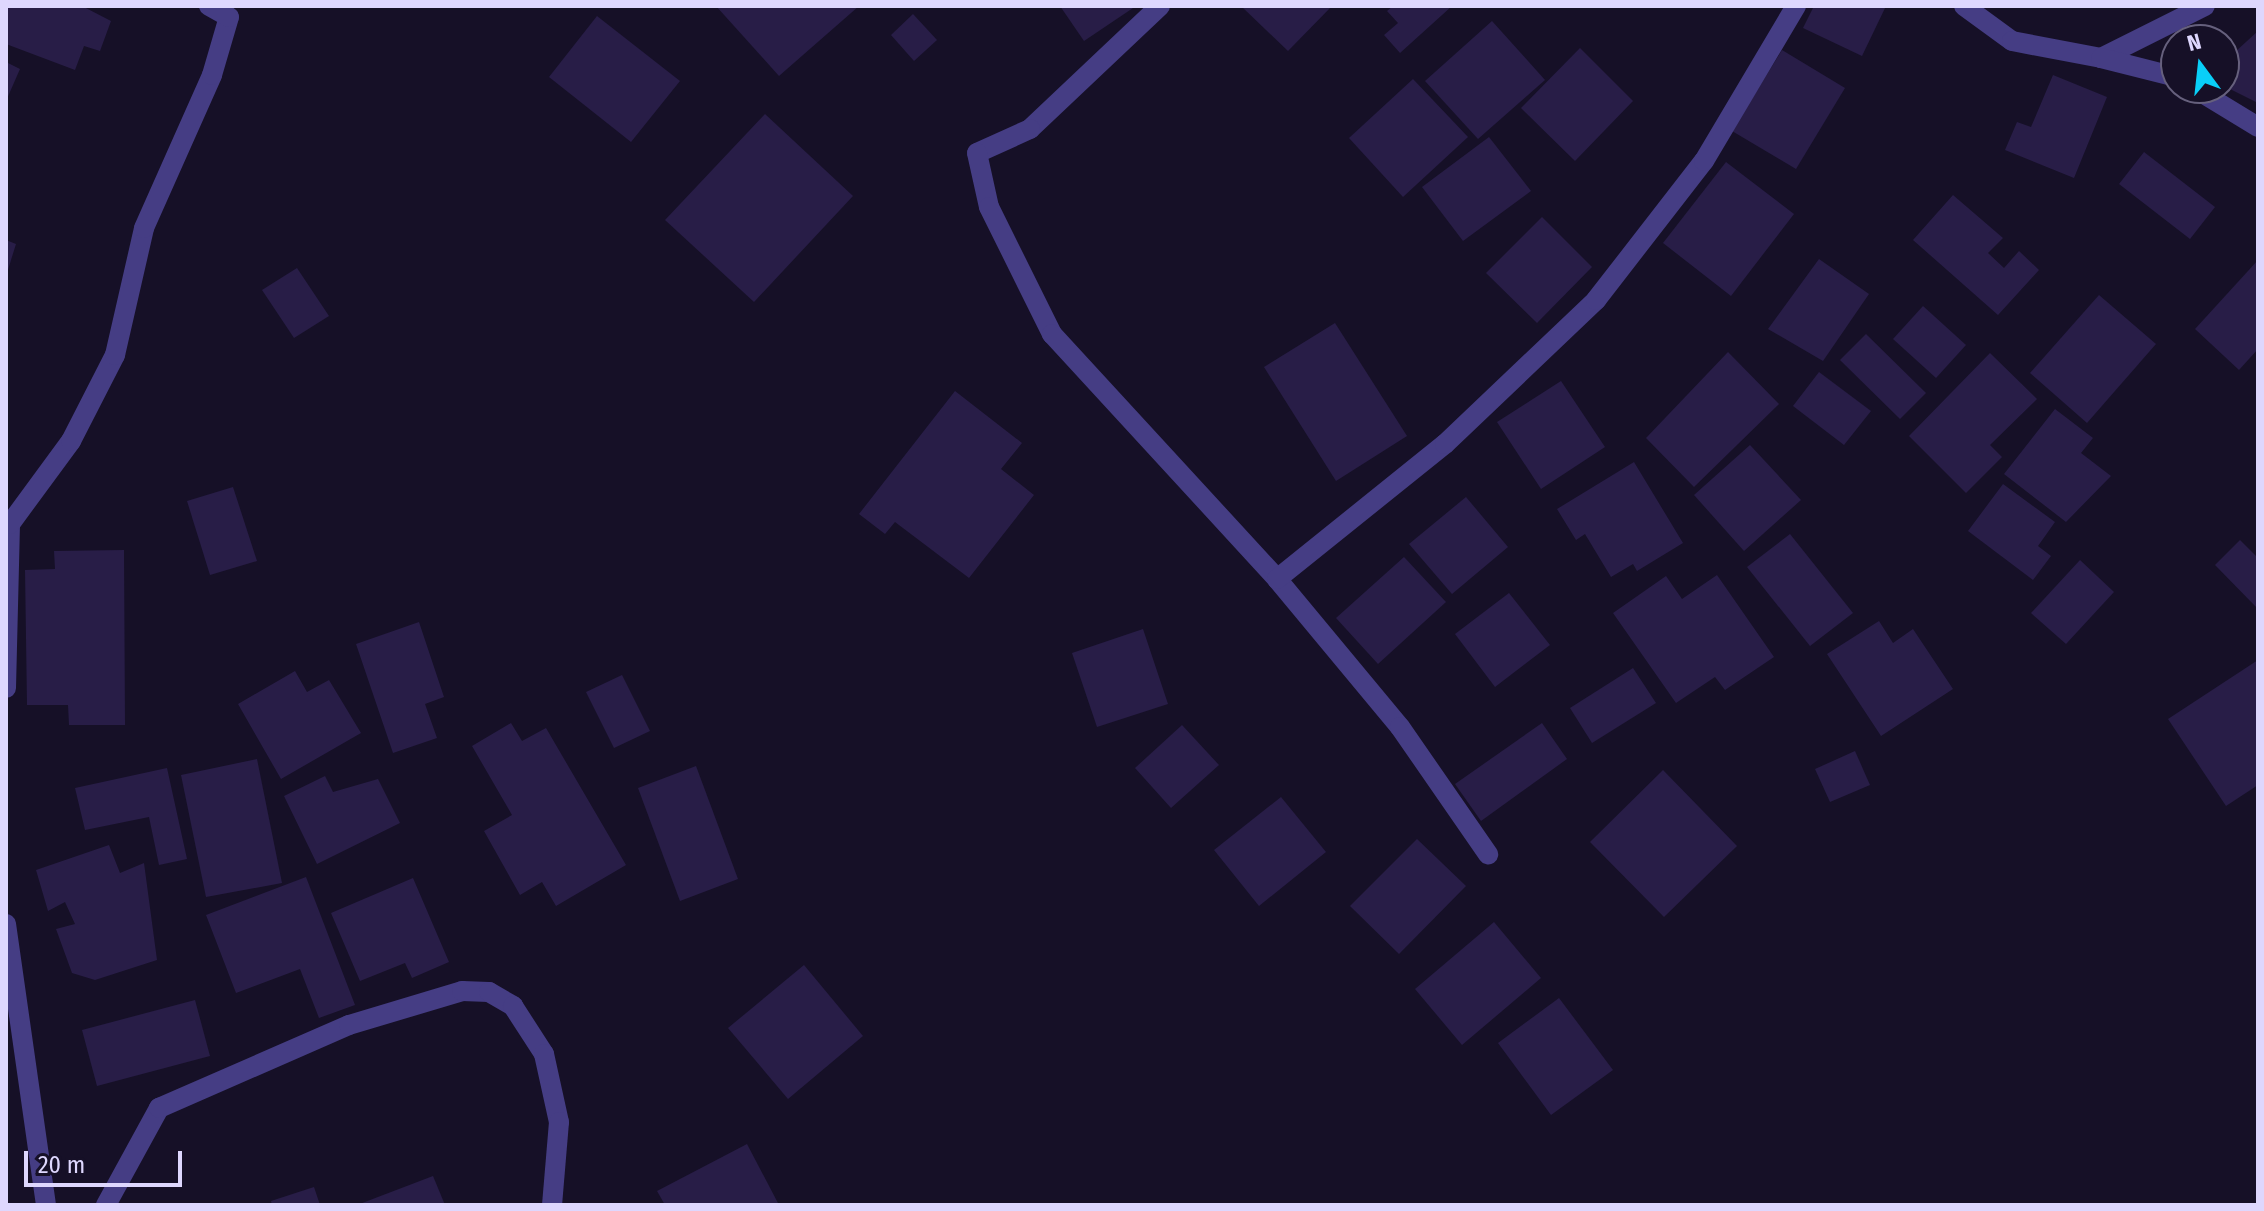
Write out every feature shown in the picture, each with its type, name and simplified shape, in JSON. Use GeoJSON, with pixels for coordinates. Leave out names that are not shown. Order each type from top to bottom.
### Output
{"type":"FeatureCollection","features":[{"type":"Feature","properties":{"kind":"street"},"geometry":{"type":"LineString","coordinates":[[6,688],[10,524],[71,441],[115,355],[144,228],[212,75],[229,17],[209,6]]}},
{"type":"Feature","properties":{"kind":"street"},"geometry":{"type":"LineString","coordinates":[[1160,6],[1030,129],[977,153],[989,207],[1052,334],[1277,579],[1400,727],[1488,854]]}},
{"type":"Feature","properties":{"kind":"street"},"geometry":{"type":"LineString","coordinates":[[1277,579],[1445,444],[1596,300],[1704,161],[1796,6]]}},
{"type":"Feature","properties":{"kind":"street"},"geometry":{"type":"LineString","coordinates":[[1964,6],[2012,41],[2160,73]]}},
{"type":"Feature","properties":{"kind":"street"},"geometry":{"type":"LineString","coordinates":[[2101,58],[2205,6]]}},
{"type":"Feature","properties":{"kind":"street"},"geometry":{"type":"LineString","coordinates":[[2220,104],[2258,127]]}},
{"type":"Feature","properties":{"kind":"street"},"geometry":{"type":"LineString","coordinates":[[6,924],[46,1205]]}},
{"type":"Feature","properties":{"kind":"street"},"geometry":{"type":"LineString","coordinates":[[106,1205],[159,1108],[349,1025],[462,991],[489,992],[513,1006],[544,1054],[559,1122],[552,1205]]}},
{"type":"Feature","properties":{"kind":"building"},"geometry":{"type":"Polygon","coordinates":[[[6,6],[82,6],[111,21],[100,51],[84,46],[75,70],[6,44],[6,6]]]}},
{"type":"Feature","properties":{"kind":"building"},"geometry":{"type":"Polygon","coordinates":[[[716,6],[859,6],[779,76],[716,6]]]}},
{"type":"Feature","properties":{"kind":"building"},"geometry":{"type":"Polygon","coordinates":[[[1060,6],[1136,6],[1084,41],[1060,6]]]}},
{"type":"Feature","properties":{"kind":"building"},"geometry":{"type":"Polygon","coordinates":[[[1241,6],[1332,6],[1288,51],[1241,6]]]}},
{"type":"Feature","properties":{"kind":"building"},"geometry":{"type":"Polygon","coordinates":[[[1393,6],[1452,6],[1400,53],[1384,35],[1398,23],[1387,11],[1393,6]]]}},
{"type":"Feature","properties":{"kind":"building"},"geometry":{"type":"Polygon","coordinates":[[[1814,6],[1886,6],[1862,56],[1803,28],[1814,6]]]}},
{"type":"Feature","properties":{"kind":"building"},"geometry":{"type":"Polygon","coordinates":[[[913,14],[937,40],[914,61],[891,35],[913,14]]]}},
{"type":"Feature","properties":{"kind":"building"},"geometry":{"type":"Polygon","coordinates":[[[597,16],[680,81],[631,142],[549,77],[597,16]]]}},
{"type":"Feature","properties":{"kind":"building"},"geometry":{"type":"Polygon","coordinates":[[[1492,21],[1545,80],[1478,139],[1425,81],[1492,21]]]}},
{"type":"Feature","properties":{"kind":"building"},"geometry":{"type":"Polygon","coordinates":[[[2258,31],[2258,103],[2240,94],[2240,47],[2258,31]]]}},
{"type":"Feature","properties":{"kind":"building"},"geometry":{"type":"Polygon","coordinates":[[[1580,48],[1633,101],[1575,161],[1521,108],[1580,48]]]}},
{"type":"Feature","properties":{"kind":"building"},"geometry":{"type":"Polygon","coordinates":[[[1782,50],[1845,88],[1796,169],[1732,131],[1782,50]]]}},
{"type":"Feature","properties":{"kind":"building"},"geometry":{"type":"Polygon","coordinates":[[[6,62],[20,69],[6,101],[6,62]]]}},
{"type":"Feature","properties":{"kind":"building"},"geometry":{"type":"Polygon","coordinates":[[[2053,75],[2107,97],[2074,178],[2005,150],[2017,122],[2031,127],[2053,75]]]}},
{"type":"Feature","properties":{"kind":"building"},"geometry":{"type":"Polygon","coordinates":[[[1413,79],[1468,137],[1403,197],[1349,138],[1413,79]]]}},
{"type":"Feature","properties":{"kind":"building"},"geometry":{"type":"Polygon","coordinates":[[[765,114],[853,196],[754,302],[665,220],[765,114]]]}},
{"type":"Feature","properties":{"kind":"building"},"geometry":{"type":"Polygon","coordinates":[[[1489,137],[1531,191],[1463,241],[1422,187],[1489,137]]]}},
{"type":"Feature","properties":{"kind":"building"},"geometry":{"type":"Polygon","coordinates":[[[2144,152],[2215,207],[2190,239],[2119,184],[2144,152]]]}},
{"type":"Feature","properties":{"kind":"building"},"geometry":{"type":"Polygon","coordinates":[[[1726,162],[1794,214],[1731,296],[1663,243],[1726,162]]]}},
{"type":"Feature","properties":{"kind":"building"},"geometry":{"type":"Polygon","coordinates":[[[1953,195],[2003,238],[1988,253],[2004,268],[2019,251],[2039,270],[1998,315],[1913,240],[1953,195]]]}},
{"type":"Feature","properties":{"kind":"building"},"geometry":{"type":"Polygon","coordinates":[[[1542,217],[1592,267],[1537,323],[1486,273],[1542,217]]]}},
{"type":"Feature","properties":{"kind":"building"},"geometry":{"type":"Polygon","coordinates":[[[6,240],[16,244],[7,273],[6,273],[6,240]]]}},
{"type":"Feature","properties":{"kind":"building"},"geometry":{"type":"Polygon","coordinates":[[[1819,259],[1869,294],[1823,361],[1768,329],[1819,259]]]}},
{"type":"Feature","properties":{"kind":"building"},"geometry":{"type":"Polygon","coordinates":[[[2258,260],[2258,349],[2239,370],[2195,329],[2258,260]]]}},
{"type":"Feature","properties":{"kind":"building"},"geometry":{"type":"Polygon","coordinates":[[[297,268],[329,316],[294,338],[262,290],[297,268]]]}},
{"type":"Feature","properties":{"kind":"building"},"geometry":{"type":"Polygon","coordinates":[[[2099,295],[2156,344],[2087,423],[2030,373],[2099,295]]]}},
{"type":"Feature","properties":{"kind":"building"},"geometry":{"type":"Polygon","coordinates":[[[1923,306],[1966,345],[1936,378],[1893,339],[1923,306]]]}},
{"type":"Feature","properties":{"kind":"building"},"geometry":{"type":"Polygon","coordinates":[[[1335,323],[1407,436],[1336,481],[1264,367],[1335,323]]]}},
{"type":"Feature","properties":{"kind":"building"},"geometry":{"type":"Polygon","coordinates":[[[1866,334],[1926,393],[1900,419],[1840,360],[1866,334]]]}},
{"type":"Feature","properties":{"kind":"building"},"geometry":{"type":"Polygon","coordinates":[[[1728,352],[1779,404],[1694,487],[1646,438],[1728,352]]]}},
{"type":"Feature","properties":{"kind":"building"},"geometry":{"type":"Polygon","coordinates":[[[1990,353],[2037,399],[1990,445],[2002,457],[1966,493],[1909,436],[1990,353]]]}},
{"type":"Feature","properties":{"kind":"building"},"geometry":{"type":"Polygon","coordinates":[[[1819,372],[1871,411],[1844,445],[1793,406],[1819,372]]]}},
{"type":"Feature","properties":{"kind":"building"},"geometry":{"type":"Polygon","coordinates":[[[1561,381],[1605,447],[1541,489],[1497,422],[1561,381]]]}},
{"type":"Feature","properties":{"kind":"building"},"geometry":{"type":"Polygon","coordinates":[[[955,391],[1022,443],[1001,469],[1034,495],[969,578],[895,522],[885,534],[859,514],[955,391]]]}},
{"type":"Feature","properties":{"kind":"building"},"geometry":{"type":"Polygon","coordinates":[[[2055,409],[2093,438],[2081,453],[2111,476],[2066,522],[2004,474],[2055,409]]]}},
{"type":"Feature","properties":{"kind":"building"},"geometry":{"type":"Polygon","coordinates":[[[1750,445],[1801,500],[1744,551],[1694,495],[1750,445]]]}},
{"type":"Feature","properties":{"kind":"building"},"geometry":{"type":"Polygon","coordinates":[[[1634,462],[1683,543],[1637,571],[1633,564],[1611,577],[1585,534],[1576,540],[1557,509],[1634,462]]]}},
{"type":"Feature","properties":{"kind":"building"},"geometry":{"type":"Polygon","coordinates":[[[2003,484],[2055,522],[2038,546],[2051,556],[2033,580],[1968,531],[2003,484]]]}},
{"type":"Feature","properties":{"kind":"building"},"geometry":{"type":"Polygon","coordinates":[[[233,487],[257,561],[210,575],[187,501],[233,487]]]}},
{"type":"Feature","properties":{"kind":"building"},"geometry":{"type":"Polygon","coordinates":[[[1466,497],[1508,547],[1452,594],[1409,544],[1466,497]]]}},
{"type":"Feature","properties":{"kind":"building"},"geometry":{"type":"Polygon","coordinates":[[[1790,534],[1853,613],[1810,646],[1747,567],[1790,534]]]}},
{"type":"Feature","properties":{"kind":"building"},"geometry":{"type":"Polygon","coordinates":[[[2240,540],[2258,558],[2258,609],[2215,565],[2240,540]]]}},
{"type":"Feature","properties":{"kind":"building"},"geometry":{"type":"Polygon","coordinates":[[[124,550],[125,725],[69,725],[68,705],[27,705],[25,570],[55,569],[54,551],[124,550]]]}},
{"type":"Feature","properties":{"kind":"building"},"geometry":{"type":"Polygon","coordinates":[[[1404,557],[1446,602],[1378,664],[1336,618],[1404,557]]]}},
{"type":"Feature","properties":{"kind":"building"},"geometry":{"type":"Polygon","coordinates":[[[2080,560],[2114,592],[2066,644],[2031,613],[2080,560]]]}},
{"type":"Feature","properties":{"kind":"building"},"geometry":{"type":"Polygon","coordinates":[[[1717,575],[1774,657],[1725,690],[1715,677],[1676,703],[1613,613],[1666,576],[1682,599],[1717,575]]]}},
{"type":"Feature","properties":{"kind":"building"},"geometry":{"type":"Polygon","coordinates":[[[1509,593],[1550,645],[1495,687],[1455,634],[1509,593]]]}},
{"type":"Feature","properties":{"kind":"building"},"geometry":{"type":"Polygon","coordinates":[[[1879,621],[1893,643],[1913,629],[1953,689],[1881,736],[1827,654],[1879,621]]]}},
{"type":"Feature","properties":{"kind":"building"},"geometry":{"type":"Polygon","coordinates":[[[419,622],[444,697],[425,704],[437,738],[393,753],[356,644],[419,622]]]}},
{"type":"Feature","properties":{"kind":"building"},"geometry":{"type":"Polygon","coordinates":[[[1143,629],[1168,704],[1097,727],[1072,653],[1143,629]]]}},
{"type":"Feature","properties":{"kind":"building"},"geometry":{"type":"Polygon","coordinates":[[[2258,660],[2258,785],[2226,806],[2168,719],[2258,660]]]}},
{"type":"Feature","properties":{"kind":"building"},"geometry":{"type":"Polygon","coordinates":[[[1633,668],[1656,703],[1592,743],[1570,708],[1633,668]]]}},
{"type":"Feature","properties":{"kind":"building"},"geometry":{"type":"Polygon","coordinates":[[[295,671],[307,692],[329,680],[361,733],[281,779],[238,704],[295,671]]]}},
{"type":"Feature","properties":{"kind":"building"},"geometry":{"type":"Polygon","coordinates":[[[622,675],[650,731],[614,748],[586,692],[622,675]]]}},
{"type":"Feature","properties":{"kind":"building"},"geometry":{"type":"Polygon","coordinates":[[[511,723],[522,741],[546,728],[626,865],[556,906],[542,882],[520,895],[484,831],[512,815],[472,746],[511,723]]]}},
{"type":"Feature","properties":{"kind":"building"},"geometry":{"type":"Polygon","coordinates":[[[1542,723],[1567,759],[1481,821],[1455,784],[1542,723]]]}},
{"type":"Feature","properties":{"kind":"building"},"geometry":{"type":"Polygon","coordinates":[[[1182,725],[1219,765],[1171,808],[1135,768],[1182,725]]]}},
{"type":"Feature","properties":{"kind":"building"},"geometry":{"type":"Polygon","coordinates":[[[1855,751],[1870,785],[1830,802],[1815,769],[1855,751]]]}},
{"type":"Feature","properties":{"kind":"building"},"geometry":{"type":"Polygon","coordinates":[[[257,759],[282,883],[206,897],[181,775],[257,759]]]}},
{"type":"Feature","properties":{"kind":"building"},"geometry":{"type":"Polygon","coordinates":[[[696,766],[738,879],[680,901],[638,788],[696,766]]]}},
{"type":"Feature","properties":{"kind":"building"},"geometry":{"type":"Polygon","coordinates":[[[167,768],[187,859],[159,865],[149,817],[85,830],[75,788],[167,768]]]}},
{"type":"Feature","properties":{"kind":"building"},"geometry":{"type":"Polygon","coordinates":[[[1663,770],[1737,846],[1664,917],[1590,842],[1663,770]]]}},
{"type":"Feature","properties":{"kind":"building"},"geometry":{"type":"Polygon","coordinates":[[[325,776],[333,792],[378,779],[400,823],[317,864],[284,796],[325,776]]]}},
{"type":"Feature","properties":{"kind":"building"},"geometry":{"type":"Polygon","coordinates":[[[1281,797],[1326,852],[1259,906],[1214,850],[1281,797]]]}},
{"type":"Feature","properties":{"kind":"building"},"geometry":{"type":"Polygon","coordinates":[[[1417,839],[1466,886],[1399,954],[1350,906],[1417,839]]]}},
{"type":"Feature","properties":{"kind":"building"},"geometry":{"type":"Polygon","coordinates":[[[109,845],[120,873],[144,863],[157,960],[95,980],[72,973],[56,929],[75,924],[65,902],[48,911],[36,870],[109,845]]]}},
{"type":"Feature","properties":{"kind":"building"},"geometry":{"type":"Polygon","coordinates":[[[306,877],[355,1005],[319,1018],[300,969],[236,993],[206,915],[306,877]]]}},
{"type":"Feature","properties":{"kind":"building"},"geometry":{"type":"Polygon","coordinates":[[[413,878],[449,962],[412,978],[405,963],[360,981],[331,913],[413,878]]]}},
{"type":"Feature","properties":{"kind":"building"},"geometry":{"type":"Polygon","coordinates":[[[1494,922],[1541,978],[1462,1045],[1415,989],[1494,922]]]}},
{"type":"Feature","properties":{"kind":"building"},"geometry":{"type":"Polygon","coordinates":[[[804,965],[863,1036],[788,1099],[728,1028],[804,965]]]}},
{"type":"Feature","properties":{"kind":"building"},"geometry":{"type":"Polygon","coordinates":[[[1559,998],[1613,1070],[1551,1115],[1498,1043],[1559,998]]]}},
{"type":"Feature","properties":{"kind":"building"},"geometry":{"type":"Polygon","coordinates":[[[195,1000],[210,1056],[97,1086],[82,1030],[195,1000]]]}},
{"type":"Feature","properties":{"kind":"building"},"geometry":{"type":"Polygon","coordinates":[[[747,1144],[779,1205],[665,1205],[657,1191],[747,1144]]]}},
{"type":"Feature","properties":{"kind":"building"},"geometry":{"type":"Polygon","coordinates":[[[433,1176],[445,1205],[357,1205],[433,1176]]]}},
{"type":"Feature","properties":{"kind":"building"},"geometry":{"type":"Polygon","coordinates":[[[314,1187],[320,1205],[272,1205],[271,1201],[314,1187]]]}}]}
